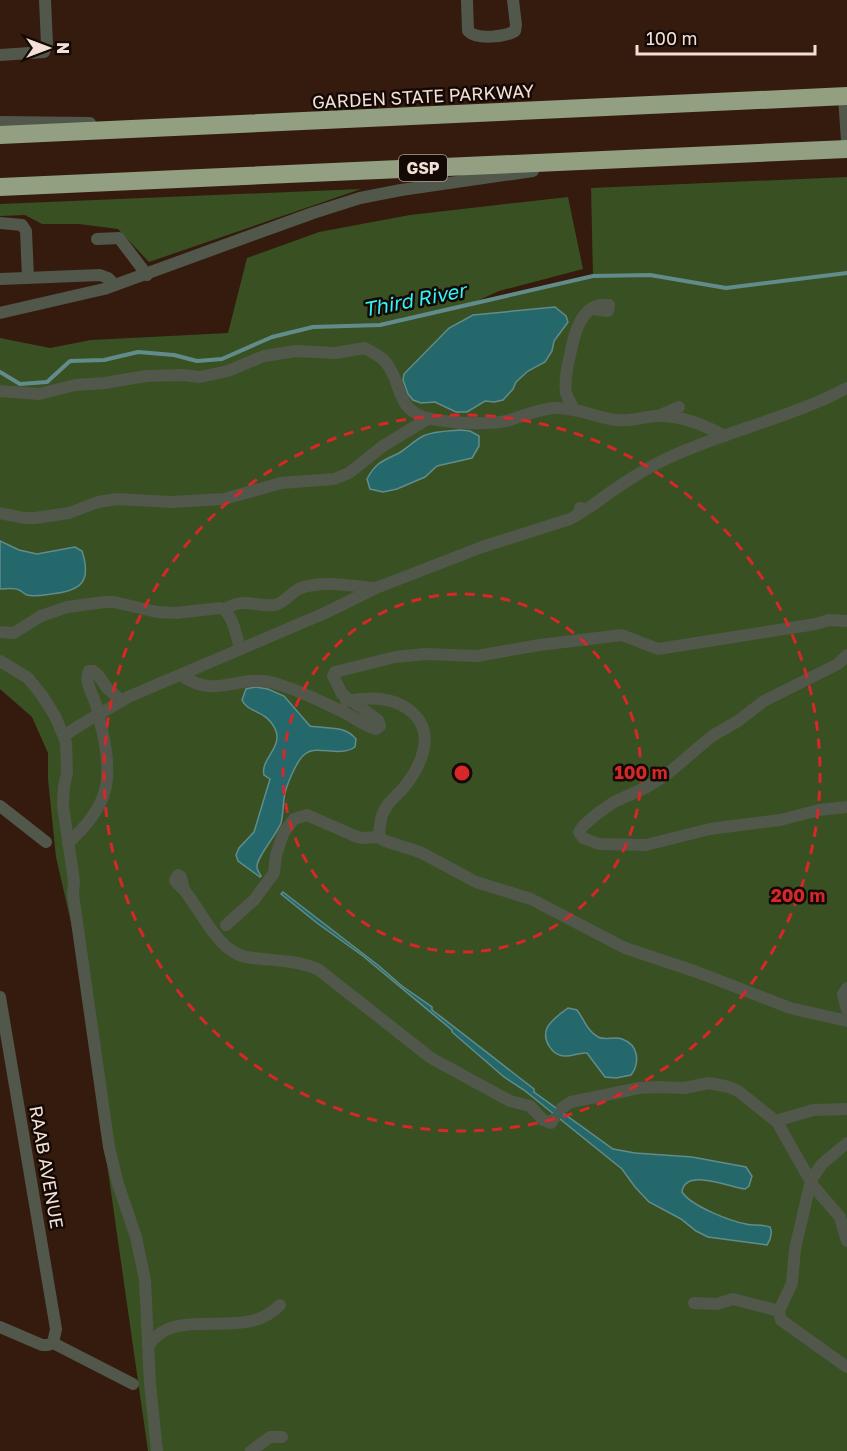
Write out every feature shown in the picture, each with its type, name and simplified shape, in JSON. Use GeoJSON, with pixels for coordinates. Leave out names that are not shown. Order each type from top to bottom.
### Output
{"type":"FeatureCollection","features":[{"type":"Feature","properties":{"kind":"highway","name":"GARDEN STATE PARKWAY"},"geometry":{"type":"LineString","coordinates":[[0,135],[846,97]]}},
{"type":"Feature","properties":{"kind":"highway","name":"GSP"},"geometry":{"type":"LineString","coordinates":[[0,187],[847,149]]}},
{"type":"Feature","properties":{"kind":"street"},"geometry":{"type":"LineString","coordinates":[[0,55],[44,52],[47,45],[45,0]]}},
{"type":"Feature","properties":{"kind":"street"},"geometry":{"type":"LineString","coordinates":[[467,0],[468,31],[476,36],[510,34],[515,31],[513,0]]}},
{"type":"Feature","properties":{"kind":"street"},"geometry":{"type":"LineString","coordinates":[[846,97],[847,141]]}},
{"type":"Feature","properties":{"kind":"street"},"geometry":{"type":"LineString","coordinates":[[0,122],[286,123]]}},
{"type":"Feature","properties":{"kind":"street"},"geometry":{"type":"LineString","coordinates":[[0,313],[86,294],[147,275],[313,213],[360,198],[401,190],[606,161]]}},
{"type":"Feature","properties":{"kind":"street"},"geometry":{"type":"LineString","coordinates":[[0,223],[22,225],[26,231],[28,278]]}},
{"type":"Feature","properties":{"kind":"street"},"geometry":{"type":"LineString","coordinates":[[97,239],[118,238],[147,275]]}},
{"type":"Feature","properties":{"kind":"street"},"geometry":{"type":"LineString","coordinates":[[0,279],[100,275],[108,278],[115,285]]}},
{"type":"Feature","properties":{"kind":"street"},"geometry":{"type":"LineString","coordinates":[[568,409],[565,380],[575,332],[583,317],[593,309]]}},
{"type":"Feature","properties":{"kind":"street"},"geometry":{"type":"LineString","coordinates":[[0,391],[39,394],[75,385],[146,376],[200,377],[228,371],[264,356],[297,351],[335,353],[365,348],[380,356],[388,365],[399,393],[408,408],[429,418],[470,423],[500,422],[532,411],[568,409],[628,421],[658,416],[679,407]]}},
{"type":"Feature","properties":{"kind":"street"},"geometry":{"type":"LineString","coordinates":[[64,736],[81,723],[122,701],[240,648],[376,588],[482,547],[570,519],[579,513],[580,508],[586,510],[665,460],[806,407],[847,388]]}},
{"type":"Feature","properties":{"kind":"street"},"geometry":{"type":"LineString","coordinates":[[658,416],[696,422],[725,436]]}},
{"type":"Feature","properties":{"kind":"street"},"geometry":{"type":"LineString","coordinates":[[0,513],[35,518],[69,513],[98,502],[117,499],[171,502],[225,499],[281,483],[334,479],[349,473],[383,446],[429,418]]}},
{"type":"Feature","properties":{"kind":"street"},"geometry":{"type":"LineString","coordinates":[[0,632],[14,633],[41,616],[67,608],[105,602],[157,612],[176,613],[225,609],[244,602],[276,605],[298,588],[309,586],[346,585],[376,588]]}},
{"type":"Feature","properties":{"kind":"street"},"geometry":{"type":"LineString","coordinates":[[346,585],[345,597],[350,600]]}},
{"type":"Feature","properties":{"kind":"street"},"geometry":{"type":"LineString","coordinates":[[225,609],[240,648]]}},
{"type":"Feature","properties":{"kind":"street"},"geometry":{"type":"LineString","coordinates":[[181,675],[192,683],[206,687],[227,686],[250,680],[272,683],[328,705],[372,728],[379,728],[378,720],[351,700],[337,686],[333,676],[335,672],[394,657],[425,654],[477,656],[539,645],[622,635],[658,649],[829,620],[847,621]]}},
{"type":"Feature","properties":{"kind":"street"},"geometry":{"type":"LineString","coordinates":[[847,655],[838,664],[764,701],[738,721],[712,736],[666,775],[598,813],[579,832],[583,838],[599,844],[646,845],[710,829],[780,820],[819,810],[847,807]]}},
{"type":"Feature","properties":{"kind":"street"},"geometry":{"type":"LineString","coordinates":[[0,661],[28,678],[41,694],[66,742],[67,773],[63,806],[74,881],[73,894],[109,1148],[118,1184],[136,1237],[145,1280],[150,1384],[157,1451]]}},
{"type":"Feature","properties":{"kind":"street"},"geometry":{"type":"LineString","coordinates":[[68,843],[94,817],[103,796],[108,771],[99,715],[87,681],[89,672],[93,671],[98,675],[107,688],[122,701]]}},
{"type":"Feature","properties":{"kind":"street"},"geometry":{"type":"LineString","coordinates":[[328,705],[373,698],[394,702],[413,712],[420,720],[424,730],[425,749],[422,761],[405,786],[387,804],[381,815],[379,837]]}},
{"type":"Feature","properties":{"kind":"street"},"geometry":{"type":"LineString","coordinates":[[51,711],[72,722],[81,723]]}},
{"type":"Feature","properties":{"kind":"street"},"geometry":{"type":"LineString","coordinates":[[0,806],[46,842]]}},
{"type":"Feature","properties":{"kind":"street"},"geometry":{"type":"LineString","coordinates":[[226,925],[254,900],[274,873],[276,855],[284,832],[294,819],[307,815],[362,838],[379,837],[429,856],[476,882],[540,903],[625,948],[697,972],[790,1008],[847,1021]]}},
{"type":"Feature","properties":{"kind":"street"},"geometry":{"type":"LineString","coordinates":[[184,890],[202,918],[232,951],[245,957],[301,964],[319,970],[436,1062],[510,1101],[530,1106],[545,1121],[551,1123],[554,1119]]}},
{"type":"Feature","properties":{"kind":"street"},"geometry":{"type":"LineString","coordinates":[[847,988],[843,994],[847,1010]]}},
{"type":"Feature","properties":{"kind":"street","name":"RAAB AVENUE"},"geometry":{"type":"LineString","coordinates":[[0,997],[56,1329],[53,1343]]}},
{"type":"Feature","properties":{"kind":"street"},"geometry":{"type":"LineString","coordinates":[[562,1108],[571,1102],[639,1088],[684,1088],[709,1083],[738,1091],[776,1121],[813,1187],[840,1217],[847,1241]]}},
{"type":"Feature","properties":{"kind":"street"},"geometry":{"type":"LineString","coordinates":[[776,1121],[813,1110],[847,1108]]}},
{"type":"Feature","properties":{"kind":"street"},"geometry":{"type":"LineString","coordinates":[[847,1143],[822,1164],[811,1180],[795,1249],[792,1283],[779,1311],[781,1320],[847,1367]]}},
{"type":"Feature","properties":{"kind":"street"},"geometry":{"type":"LineString","coordinates":[[694,1303],[717,1304],[733,1299],[779,1311]]}},
{"type":"Feature","properties":{"kind":"street"},"geometry":{"type":"LineString","coordinates":[[148,1346],[158,1334],[178,1326],[194,1323],[234,1324],[263,1317],[280,1305]]}},
{"type":"Feature","properties":{"kind":"street"},"geometry":{"type":"LineString","coordinates":[[0,1327],[42,1345],[53,1343],[133,1384]]}},
{"type":"Feature","properties":{"kind":"street"},"geometry":{"type":"LineString","coordinates":[[251,1451],[270,1437],[282,1437]]}},
{"type":"Feature","properties":{"kind":"green space"},"geometry":{"type":"Polygon","coordinates":[[[847,177],[847,1451],[148,1451],[75,940],[56,857],[48,779],[48,753],[32,717],[0,689],[0,338],[50,348],[91,340],[228,333],[247,258],[319,232],[410,215],[568,197],[583,269],[499,291],[468,305],[593,276],[591,188],[847,177]]]}},
{"type":"Feature","properties":{"kind":"green space"},"geometry":{"type":"Polygon","coordinates":[[[361,189],[149,262],[118,229],[79,224],[42,224],[25,215],[0,216],[0,204],[361,189]]]}},
{"type":"Feature","properties":{"kind":"water"},"geometry":{"type":"Polygon","coordinates":[[[555,307],[566,316],[568,322],[554,341],[552,351],[545,362],[528,371],[516,382],[503,400],[485,401],[467,412],[456,412],[435,402],[421,403],[413,400],[408,394],[403,380],[404,374],[449,328],[473,315],[555,307]]]}},
{"type":"Feature","properties":{"kind":"water"},"geometry":{"type":"Polygon","coordinates":[[[470,431],[479,436],[479,446],[472,458],[437,466],[425,477],[397,489],[383,492],[370,489],[367,479],[380,463],[423,436],[436,432],[470,431]]]}},
{"type":"Feature","properties":{"kind":"water"},"geometry":{"type":"Polygon","coordinates":[[[0,541],[19,550],[37,554],[75,547],[82,551],[85,562],[86,570],[82,583],[61,593],[36,596],[26,595],[15,589],[0,589],[0,541]]]}},
{"type":"Feature","properties":{"kind":"water"},"geometry":{"type":"Polygon","coordinates":[[[255,687],[268,689],[284,696],[310,726],[347,731],[356,739],[355,747],[349,750],[310,751],[298,762],[286,788],[281,823],[258,863],[260,877],[238,861],[236,855],[239,848],[254,832],[270,779],[264,775],[265,764],[277,737],[268,719],[249,708],[242,700],[246,689],[255,687]]]}},
{"type":"Feature","properties":{"kind":"water"},"geometry":{"type":"Polygon","coordinates":[[[283,892],[432,1007],[432,1010],[534,1089],[534,1092],[613,1149],[692,1157],[746,1167],[752,1176],[749,1186],[745,1189],[700,1180],[691,1181],[685,1185],[682,1192],[702,1207],[731,1220],[770,1227],[771,1234],[767,1245],[708,1237],[649,1202],[622,1169],[524,1090],[504,1077],[452,1030],[363,956],[281,894],[283,892]]]}},
{"type":"Feature","properties":{"kind":"water"},"geometry":{"type":"Polygon","coordinates":[[[568,1008],[577,1010],[588,1028],[598,1037],[619,1038],[632,1045],[637,1060],[631,1075],[616,1078],[605,1077],[587,1053],[564,1056],[552,1050],[547,1042],[547,1028],[568,1008]]]}},
{"type":"Feature","properties":{"kind":"waterway","name":"Third River"},"geometry":{"type":"LineString","coordinates":[[0,372],[20,384],[47,382],[70,361],[104,360],[138,352],[174,355],[197,361],[222,359],[272,337],[313,327],[380,325],[593,276],[650,275],[726,288],[847,273]]}}]}
